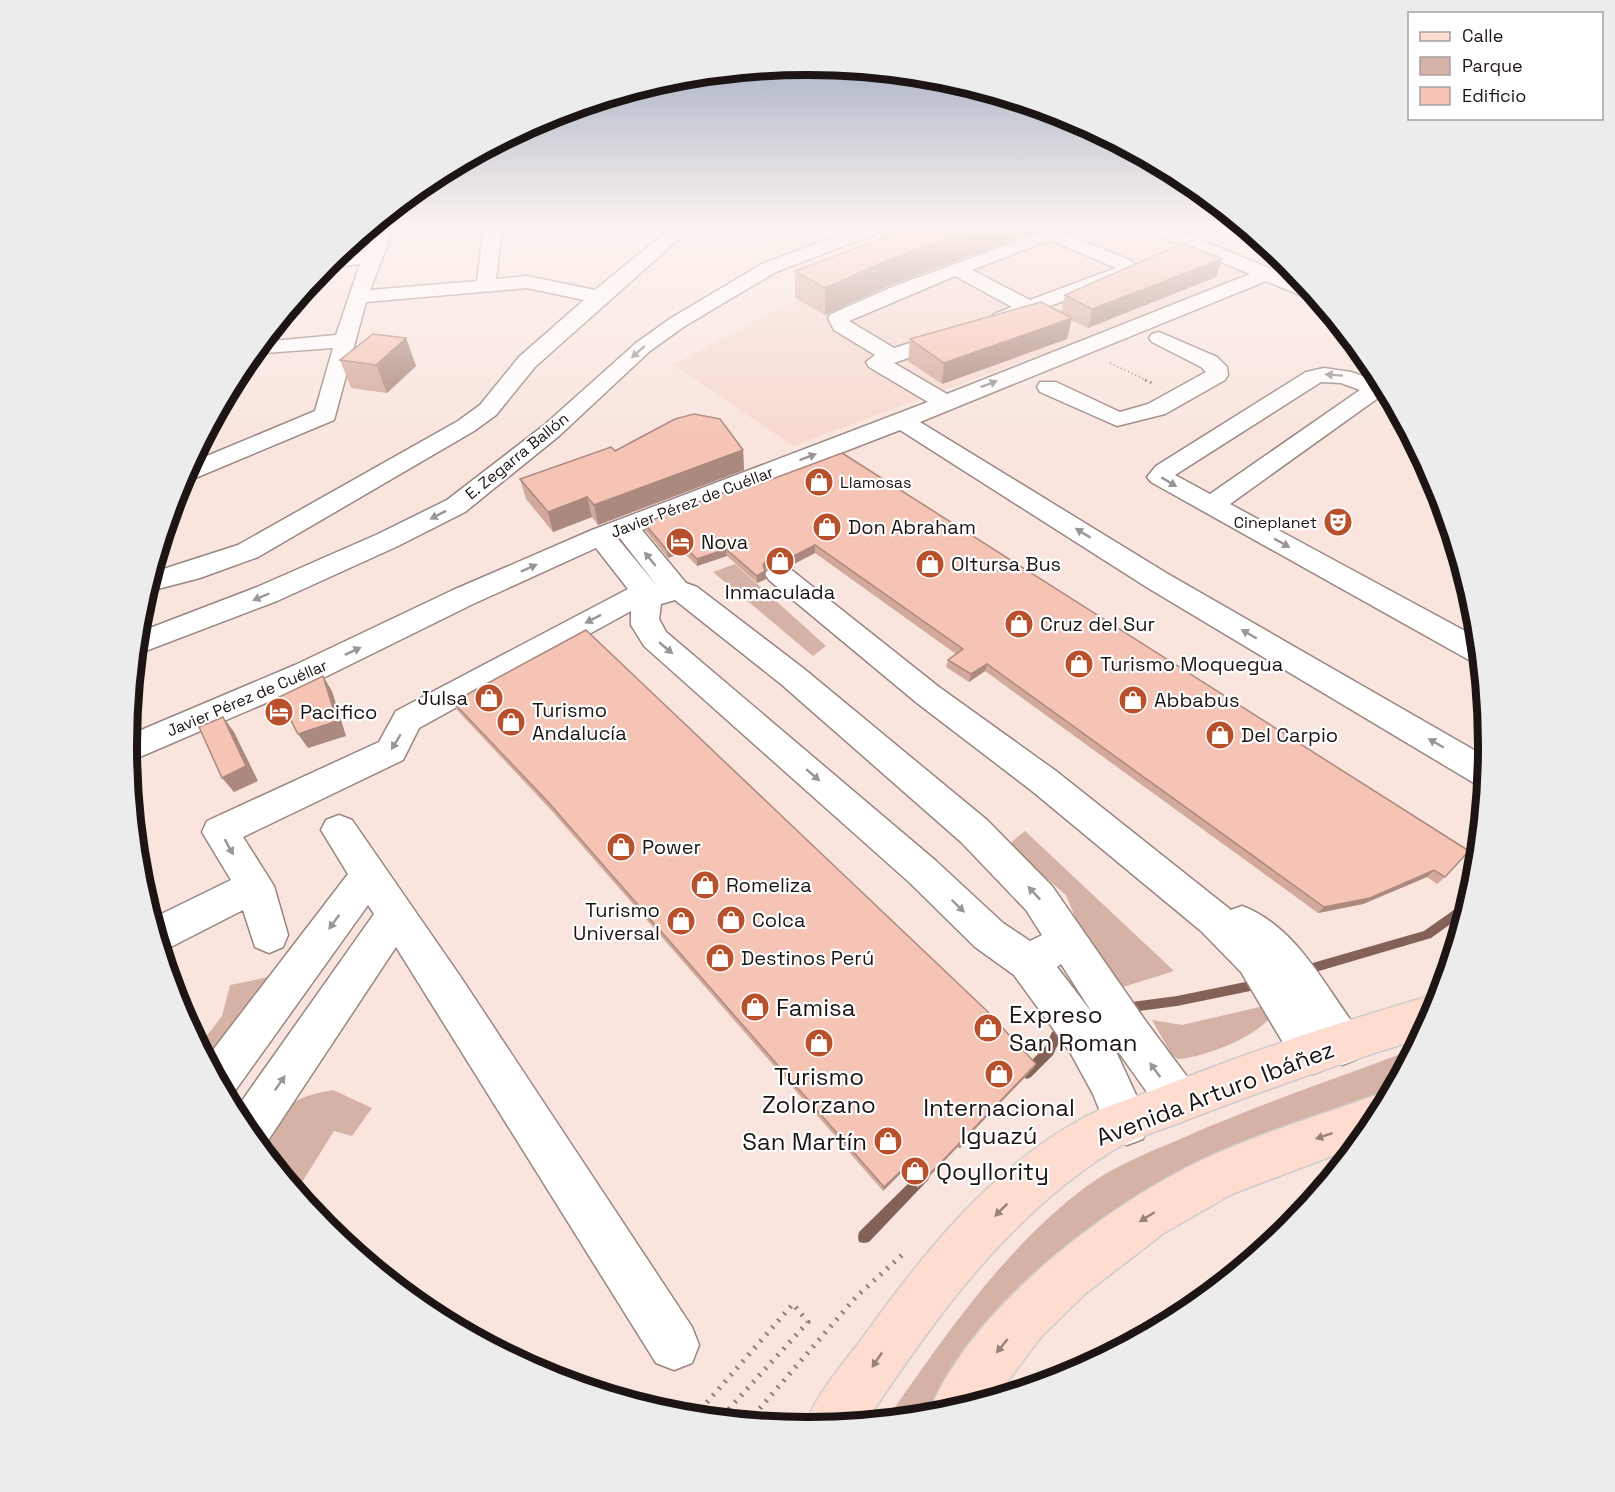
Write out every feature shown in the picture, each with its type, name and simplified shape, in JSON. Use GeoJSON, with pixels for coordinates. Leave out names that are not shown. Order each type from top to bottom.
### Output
{"type":"FeatureCollection","features":[{"type":"Feature","properties":{"kind":"main road","name":"Avenida Arturo Ibáñez"},"geometry":{"type":"LineString","coordinates":[[839,1416],[909,1313],[959,1252],[1011,1200],[1055,1163],[1102,1132],[1179,1101],[1420,1019]]}},
{"type":"Feature","properties":{"kind":"main road"},"geometry":{"type":"LineString","coordinates":[[964,1398],[1023,1319],[1068,1276],[1137,1223],[1220,1176],[1363,1122]]}},
{"type":"Feature","properties":{"kind":"street"},"geometry":{"type":"LineString","coordinates":[[197,469],[326,415],[345,340],[360,298]]}},
{"type":"Feature","properties":{"kind":"street"},"geometry":{"type":"LineString","coordinates":[[157,581],[190,572],[249,551],[466,426],[488,410],[527,362],[599,298]]}},
{"type":"Feature","properties":{"kind":"street","name":"E. Zegarra Ballón"},"geometry":{"type":"LineString","coordinates":[[145,642],[267,594],[388,540],[456,506],[551,431],[643,347],[678,322],[719,298]]}},
{"type":"Feature","properties":{"kind":"street"},"geometry":{"type":"LineString","coordinates":[[887,298],[838,318],[841,326],[892,356]]}},
{"type":"Feature","properties":{"kind":"street"},"geometry":{"type":"LineString","coordinates":[[1010,298],[1066,327],[1101,352]]}},
{"type":"Feature","properties":{"kind":"street"},"geometry":{"type":"LineString","coordinates":[[944,402],[877,362],[1056,298]]}},
{"type":"Feature","properties":{"kind":"street","name":"Javier Pérez de Cuéllar"},"geometry":{"type":"LineString","coordinates":[[137,745],[306,673],[463,597],[613,532],[1021,372],[1101,352],[1218,298]]}},
{"type":"Feature","properties":{"kind":"street"},"geometry":{"type":"LineString","coordinates":[[1021,372],[1117,419],[1139,416],[1218,375],[1216,367],[1150,331]]}},
{"type":"Feature","properties":{"kind":"street"},"geometry":{"type":"LineString","coordinates":[[268,348],[345,340]]}},
{"type":"Feature","properties":{"kind":"street"},"geometry":{"type":"LineString","coordinates":[[1375,389],[1341,375],[1328,373],[1314,377],[1160,475],[1163,480],[1213,504],[1471,647]]}},
{"type":"Feature","properties":{"kind":"street"},"geometry":{"type":"LineString","coordinates":[[1048,387],[1070,376]]}},
{"type":"Feature","properties":{"kind":"street"},"geometry":{"type":"LineString","coordinates":[[1213,504],[1378,394]]}},
{"type":"Feature","properties":{"kind":"street"},"geometry":{"type":"LineString","coordinates":[[901,420],[1477,778]]}},
{"type":"Feature","properties":{"kind":"street"},"geometry":{"type":"LineString","coordinates":[[613,532],[656,593]]}},
{"type":"Feature","properties":{"kind":"street"},"geometry":{"type":"LineString","coordinates":[[779,574],[928,695],[1044,781],[1149,864],[1214,919],[1267,956],[1328,1049]]}},
{"type":"Feature","properties":{"kind":"street"},"geometry":{"type":"LineString","coordinates":[[656,593],[644,618],[645,628],[655,639],[914,864],[989,935],[1083,998]]}},
{"type":"Feature","properties":{"kind":"street"},"geometry":{"type":"LineString","coordinates":[[269,935],[255,886],[220,832],[391,751],[407,720],[501,667],[656,593],[702,604],[783,669],[974,831],[1039,898],[1068,941],[1083,998],[1114,1046],[1179,1101]]}},
{"type":"Feature","properties":{"kind":"street"},"geometry":{"type":"LineString","coordinates":[[339,830],[674,1345]]}},
{"type":"Feature","properties":{"kind":"street"},"geometry":{"type":"LineString","coordinates":[[222,1074],[369,875]]}},
{"type":"Feature","properties":{"kind":"street"},"geometry":{"type":"LineString","coordinates":[[163,933],[255,886]]}},
{"type":"Feature","properties":{"kind":"street"},"geometry":{"type":"LineString","coordinates":[[253,1123],[396,915]]}},
{"type":"Feature","properties":{"kind":"street"},"geometry":{"type":"LineString","coordinates":[[1028,962],[1068,941]]}},
{"type":"Feature","properties":{"kind":"street"},"geometry":{"type":"LineString","coordinates":[[1114,1046],[1115,1089],[1127,1123]]}},
{"type":"Feature","properties":{"kind":"path"},"geometry":{"type":"LineString","coordinates":[[1101,352],[1180,396]]}},
{"type":"Feature","properties":{"kind":"path"},"geometry":{"type":"LineString","coordinates":[[702,1408],[793,1304],[808,1322],[726,1412]]}},
{"type":"Feature","properties":{"kind":"shaded area"},"geometry":{"type":"Polygon","coordinates":[[[803,298],[1194,298],[793,446],[673,365],[803,298]]]}},
{"type":"Feature","properties":{"kind":"green space"},"geometry":{"type":"Polygon","coordinates":[[[735,564],[826,646],[813,656],[713,572],[735,564]]]}},
{"type":"Feature","properties":{"kind":"green space"},"geometry":{"type":"Polygon","coordinates":[[[1025,831],[1174,971],[1120,988],[1077,922],[1066,895],[1008,845],[1025,831]]]}},
{"type":"Feature","properties":{"kind":"green space"},"geometry":{"type":"Polygon","coordinates":[[[274,976],[217,1065],[204,1039],[222,1016],[230,985],[274,976]]]}},
{"type":"Feature","properties":{"kind":"green space"},"geometry":{"type":"Polygon","coordinates":[[[1268,1005],[1271,1017],[1253,1032],[1202,1055],[1178,1059],[1172,1055],[1152,1020],[1182,1025],[1268,1005]]]}},
{"type":"Feature","properties":{"kind":"green space"},"geometry":{"type":"Polygon","coordinates":[[[1404,1053],[1380,1096],[1286,1130],[966,1367],[943,1403],[892,1411],[954,1325],[1002,1265],[1057,1210],[1098,1178],[1122,1165],[1270,1102],[1404,1053]]]}},
{"type":"Feature","properties":{"kind":"green space"},"geometry":{"type":"Polygon","coordinates":[[[333,1090],[372,1108],[352,1136],[334,1131],[300,1185],[262,1136],[288,1107],[296,1101],[333,1090]]]}},
{"type":"Feature","properties":{"kind":"building"},"geometry":{"type":"Polygon","coordinates":[[[1070,298],[1122,298],[1092,309],[1070,298]]]}},
{"type":"Feature","properties":{"kind":"building"},"geometry":{"type":"Polygon","coordinates":[[[1041,302],[1072,318],[944,363],[910,339],[1041,302]]]}},
{"type":"Feature","properties":{"kind":"building"},"geometry":{"type":"Polygon","coordinates":[[[373,334],[406,338],[376,365],[340,360],[373,334]]]}},
{"type":"Feature","properties":{"kind":"building"},"geometry":{"type":"Polygon","coordinates":[[[694,414],[720,419],[743,450],[594,505],[587,497],[548,512],[520,479],[611,447],[615,451],[675,419],[694,414]]]}},
{"type":"Feature","properties":{"kind":"building"},"geometry":{"type":"Polygon","coordinates":[[[842,453],[1469,851],[1445,877],[1434,870],[1370,898],[1324,907],[987,664],[971,674],[948,660],[963,649],[815,545],[790,558],[779,555],[768,558],[763,565],[765,571],[757,576],[726,549],[697,559],[682,544],[667,550],[644,523],[756,480],[759,484],[842,453]]]}},
{"type":"Feature","properties":{"kind":"building"},"geometry":{"type":"Polygon","coordinates":[[[586,630],[986,1010],[1036,1064],[920,1184],[905,1167],[884,1187],[549,803],[453,702],[586,630]]]}},
{"type":"Feature","properties":{"kind":"building"},"geometry":{"type":"Polygon","coordinates":[[[323,676],[337,721],[298,734],[279,697],[323,676]]]}},
{"type":"Feature","properties":{"kind":"building"},"geometry":{"type":"Polygon","coordinates":[[[223,717],[246,766],[222,778],[199,727],[223,717]]]}},
{"type":"Feature","properties":{"kind":"waterway"},"geometry":{"type":"LineString","coordinates":[[1302,971],[1427,935],[1458,913]]}},
{"type":"Feature","properties":{"kind":"waterway"},"geometry":{"type":"LineString","coordinates":[[1124,1008],[1177,1001],[1260,984]]}},
{"type":"Feature","properties":{"kind":"waterway"},"geometry":{"type":"LineString","coordinates":[[1027,1073],[1049,1051],[1056,1036],[1069,1031]]}},
{"type":"Feature","properties":{"kind":"waterway"},"geometry":{"type":"LineString","coordinates":[[864,1237],[924,1176]]}},
{"type":"Feature","properties":{"kind":"place","name":"Llamosas"},"geometry":{"type":"Point","coordinates":[819,482]}},
{"type":"Feature","properties":{"kind":"place","name":"Cineplanet"},"geometry":{"type":"Point","coordinates":[1338,522]}},
{"type":"Feature","properties":{"kind":"place","name":"Don Abraham"},"geometry":{"type":"Point","coordinates":[827,527]}},
{"type":"Feature","properties":{"kind":"place","name":"Nova"},"geometry":{"type":"Point","coordinates":[680,542]}},
{"type":"Feature","properties":{"kind":"place","name":"Inmaculada"},"geometry":{"type":"Point","coordinates":[780,561]}},
{"type":"Feature","properties":{"kind":"place","name":"Oltursa Bus"},"geometry":{"type":"Point","coordinates":[930,564]}},
{"type":"Feature","properties":{"kind":"place","name":"Cruz del Sur"},"geometry":{"type":"Point","coordinates":[1019,624]}},
{"type":"Feature","properties":{"kind":"place","name":"Turismo Moquegua"},"geometry":{"type":"Point","coordinates":[1079,664]}},
{"type":"Feature","properties":{"kind":"place","name":"Julsa"},"geometry":{"type":"Point","coordinates":[489,698]}},
{"type":"Feature","properties":{"kind":"place","name":"Abbabus"},"geometry":{"type":"Point","coordinates":[1133,700]}},
{"type":"Feature","properties":{"kind":"place","name":"Pacifico"},"geometry":{"type":"Point","coordinates":[279,712]}},
{"type":"Feature","properties":{"kind":"place","name":"Turismo Andalucía"},"geometry":{"type":"Point","coordinates":[511,722]}},
{"type":"Feature","properties":{"kind":"place","name":"Del Carpio"},"geometry":{"type":"Point","coordinates":[1220,735]}},
{"type":"Feature","properties":{"kind":"place","name":"Power"},"geometry":{"type":"Point","coordinates":[621,847]}},
{"type":"Feature","properties":{"kind":"place","name":"Romeliza"},"geometry":{"type":"Point","coordinates":[705,885]}},
{"type":"Feature","properties":{"kind":"place","name":"Colca"},"geometry":{"type":"Point","coordinates":[731,920]}},
{"type":"Feature","properties":{"kind":"place","name":"Turismo Universal"},"geometry":{"type":"Point","coordinates":[681,921]}},
{"type":"Feature","properties":{"kind":"place","name":"Destinos Perú"},"geometry":{"type":"Point","coordinates":[720,958]}},
{"type":"Feature","properties":{"kind":"place","name":"Famisa"},"geometry":{"type":"Point","coordinates":[755,1007]}},
{"type":"Feature","properties":{"kind":"place","name":"Expreso San Roman"},"geometry":{"type":"Point","coordinates":[988,1028]}},
{"type":"Feature","properties":{"kind":"place","name":"Turismo Zolorzano"},"geometry":{"type":"Point","coordinates":[819,1043]}},
{"type":"Feature","properties":{"kind":"place","name":"Internacional Iguazú"},"geometry":{"type":"Point","coordinates":[999,1074]}},
{"type":"Feature","properties":{"kind":"place","name":"San Martín"},"geometry":{"type":"Point","coordinates":[888,1141]}},
{"type":"Feature","properties":{"kind":"place","name":"Qoyllority"},"geometry":{"type":"Point","coordinates":[915,1171]}}]}
